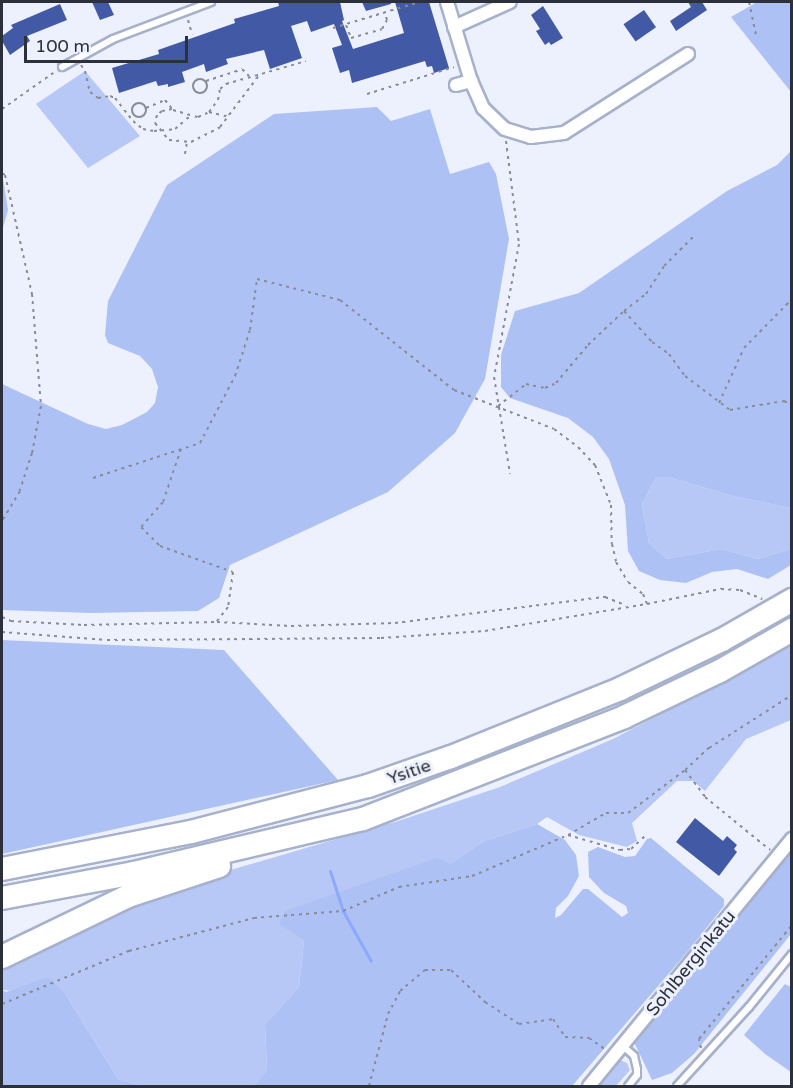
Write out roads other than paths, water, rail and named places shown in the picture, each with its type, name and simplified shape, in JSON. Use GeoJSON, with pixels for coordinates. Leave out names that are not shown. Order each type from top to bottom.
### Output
{"type":"FeatureCollection","features":[{"type":"Feature","properties":{"kind":"highway","name":"Ysitie"},"geometry":{"type":"LineString","coordinates":[[2,869],[191,832],[389,779],[452,757],[620,689],[722,640],[792,600]]}},
{"type":"Feature","properties":{"kind":"highway","name":"Ysitie"},"geometry":{"type":"LineString","coordinates":[[2,898],[134,873],[363,819],[624,717],[720,671],[792,630]]}},
{"type":"Feature","properties":{"kind":"highway"},"geometry":{"type":"LineString","coordinates":[[2,957],[128,896],[363,819]]}},
{"type":"Feature","properties":{"kind":"street"},"geometry":{"type":"LineString","coordinates":[[447,2],[471,81],[483,108],[505,129],[531,137],[564,133],[688,54]]}},
{"type":"Feature","properties":{"kind":"street"},"geometry":{"type":"LineString","coordinates":[[454,27],[510,2]]}},
{"type":"Feature","properties":{"kind":"street"},"geometry":{"type":"LineString","coordinates":[[456,85],[471,81]]}},
{"type":"Feature","properties":{"kind":"street","name":"Sohlberginkatu"},"geometry":{"type":"LineString","coordinates":[[589,1086],[792,839]]}},
{"type":"Feature","properties":{"kind":"lane"},"geometry":{"type":"LineString","coordinates":[[62,67],[113,39],[212,2]]}},
{"type":"Feature","properties":{"kind":"lane"},"geometry":{"type":"LineString","coordinates":[[677,1086],[703,1059],[792,954]]}},
{"type":"Feature","properties":{"kind":"lane"},"geometry":{"type":"LineString","coordinates":[[623,1046],[634,1056],[637,1069],[637,1075],[628,1086]]}},
{"type":"Feature","properties":{"kind":"waterway"},"geometry":{"type":"LineString","coordinates":[[330,871],[343,911],[371,961]]}}]}
